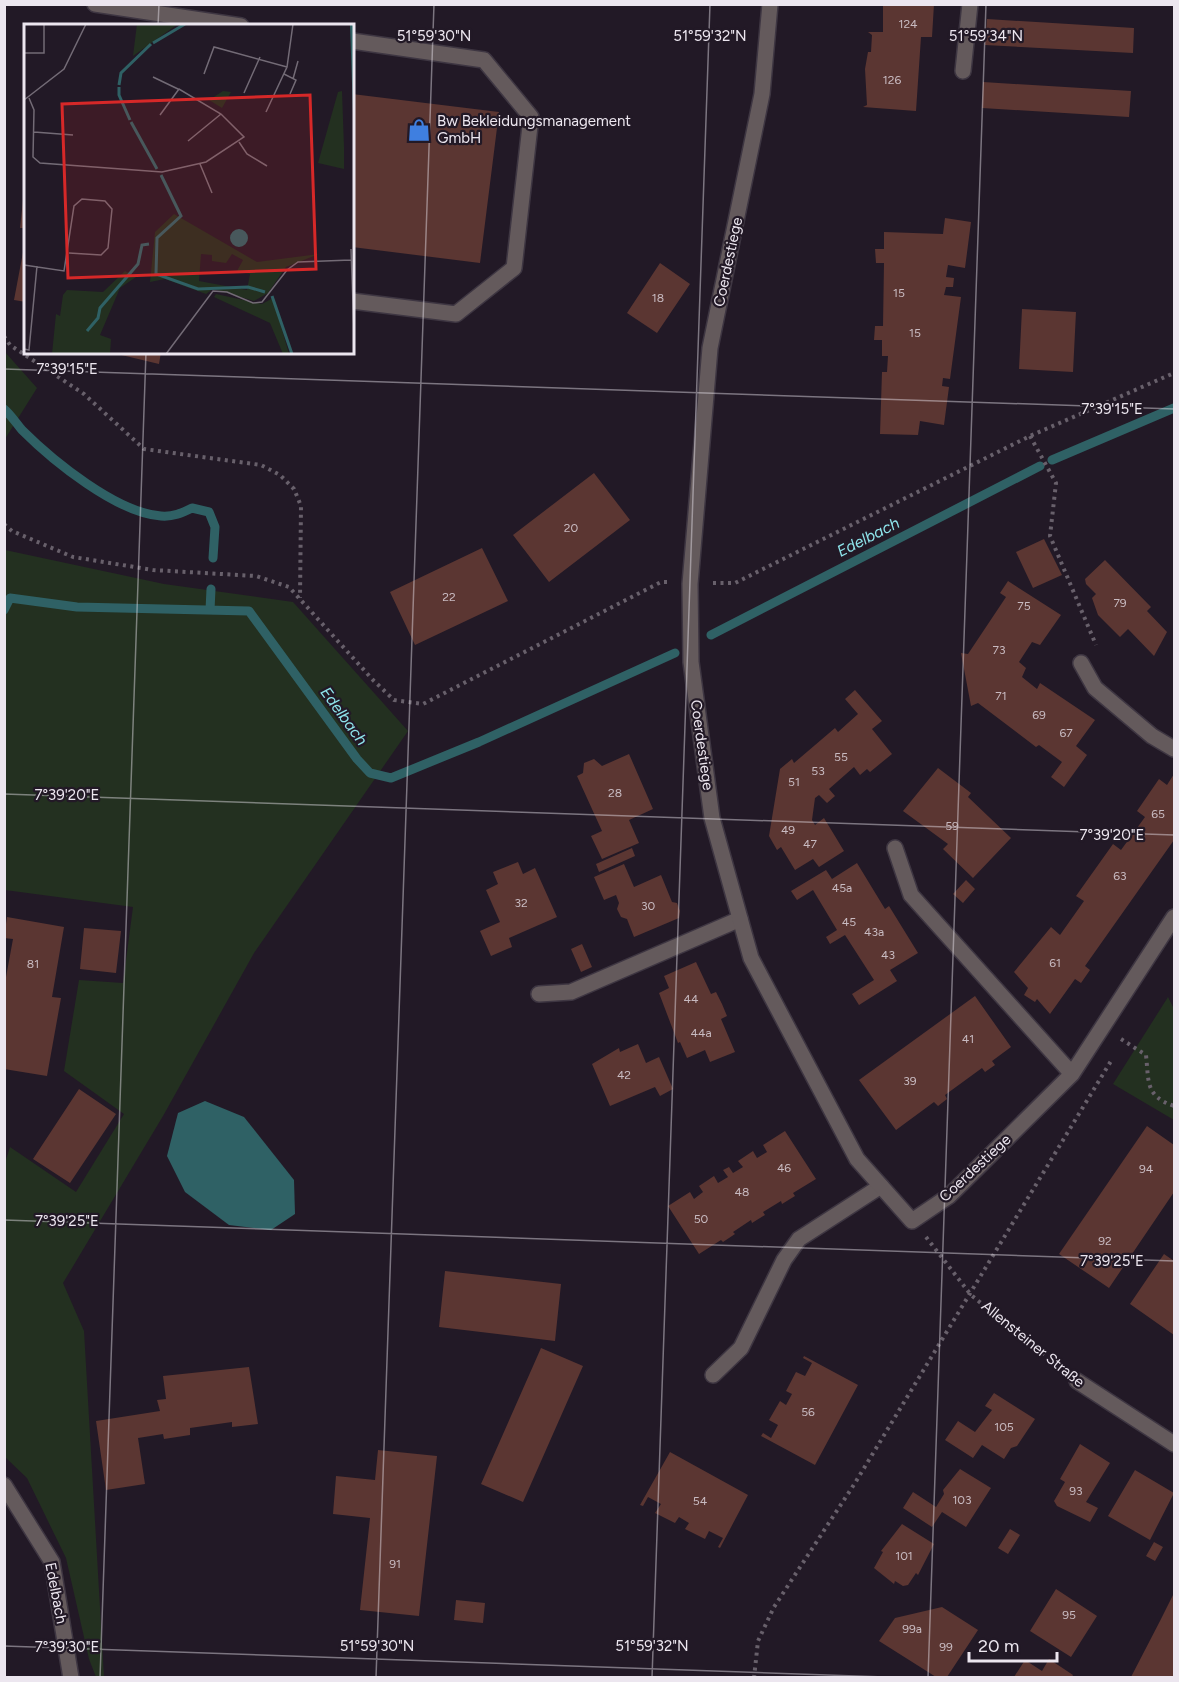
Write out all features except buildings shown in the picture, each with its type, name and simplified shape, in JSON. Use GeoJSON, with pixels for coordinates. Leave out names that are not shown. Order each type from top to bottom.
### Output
{"type":"FeatureCollection","features":[{"type":"Feature","properties":{"kind":"street"},"geometry":{"type":"LineString","coordinates":[[95,4],[172,21],[214,24]]}},
{"type":"Feature","properties":{"kind":"street","name":"Coerdestiege"},"geometry":{"type":"LineString","coordinates":[[770,4],[762,94],[710,348],[690,584],[691,662],[712,818],[751,958],[858,1159],[912,1221],[949,1196],[1072,1074],[1174,917]]}},
{"type":"Feature","properties":{"kind":"street"},"geometry":{"type":"LineString","coordinates":[[963,71],[970,4]]}},
{"type":"Feature","properties":{"kind":"street"},"geometry":{"type":"LineString","coordinates":[[354,42],[484,60],[531,117],[514,268],[456,314],[354,301]]}},
{"type":"Feature","properties":{"kind":"street"},"geometry":{"type":"LineString","coordinates":[[1081,663],[1095,688],[1152,736],[1174,749]]}},
{"type":"Feature","properties":{"kind":"street"},"geometry":{"type":"LineString","coordinates":[[895,848],[911,895],[1072,1074]]}},
{"type":"Feature","properties":{"kind":"street"},"geometry":{"type":"LineString","coordinates":[[538,994],[571,992],[740,919]]}},
{"type":"Feature","properties":{"kind":"street"},"geometry":{"type":"LineString","coordinates":[[713,1375],[741,1348],[784,1260],[799,1239],[881,1186]]}},
{"type":"Feature","properties":{"kind":"street","name":"Allensteiner Straße"},"geometry":{"type":"LineString","coordinates":[[1077,1381],[1174,1444]]}},
{"type":"Feature","properties":{"kind":"street","name":"Edelbach"},"geometry":{"type":"LineString","coordinates":[[4,1485],[52,1562],[71,1677]]}},
{"type":"Feature","properties":{"kind":"path"},"geometry":{"type":"LineString","coordinates":[[4,336],[10,345],[84,394],[144,449],[261,465],[280,475],[294,489],[301,506],[300,599]]}},
{"type":"Feature","properties":{"kind":"path"},"geometry":{"type":"LineString","coordinates":[[4,524],[12,531],[73,557],[153,570],[256,576],[289,587],[394,700],[423,704],[661,582],[735,583],[1030,436],[1174,373]]}},
{"type":"Feature","properties":{"kind":"path"},"geometry":{"type":"LineString","coordinates":[[1030,436],[1056,483],[1050,536],[1098,651]]}},
{"type":"Feature","properties":{"kind":"path"},"geometry":{"type":"LineString","coordinates":[[1104,1028],[1146,1055],[1150,1091],[1156,1098],[1174,1106]]}},
{"type":"Feature","properties":{"kind":"path"},"geometry":{"type":"LineString","coordinates":[[754,1677],[758,1641],[774,1607],[855,1483],[971,1295],[994,1249],[1129,1031]]}},
{"type":"Feature","properties":{"kind":"path","name":"Allensteiner Straße"},"geometry":{"type":"LineString","coordinates":[[912,1221],[971,1295],[1077,1381]]}},
{"type":"Feature","properties":{"kind":"shaded area"},"geometry":{"type":"Polygon","coordinates":[[[5,352],[37,388],[5,439],[5,352]]]}},
{"type":"Feature","properties":{"kind":"shaded area"},"geometry":{"type":"Polygon","coordinates":[[[5,550],[164,584],[293,602],[408,731],[254,953],[163,1116],[63,1283],[84,1331],[104,1677],[96,1677],[89,1659],[66,1558],[27,1478],[5,1457],[4,1166],[10,1147],[76,1192],[124,1114],[64,1071],[79,980],[123,983],[133,907],[5,890],[5,550]]]}},
{"type":"Feature","properties":{"kind":"shaded area"},"geometry":{"type":"Polygon","coordinates":[[[1168,997],[1174,1009],[1174,1120],[1113,1084],[1168,997]]]}},
{"type":"Feature","properties":{"kind":"shaded area"},"geometry":{"type":"Polygon","coordinates":[[[205,1101],[244,1117],[294,1180],[295,1214],[271,1230],[229,1225],[185,1192],[167,1156],[178,1113],[205,1101]]]}},
{"type":"Feature","properties":{"kind":"waterway","name":"Edelbach"},"geometry":{"type":"LineString","coordinates":[[1052,460],[1174,408]]}},
{"type":"Feature","properties":{"kind":"waterway"},"geometry":{"type":"LineString","coordinates":[[4,409],[22,430],[68,470],[125,506],[161,516],[170,516],[192,508],[209,512],[215,527],[213,558]]}},
{"type":"Feature","properties":{"kind":"waterway","name":"Edelbach"},"geometry":{"type":"LineString","coordinates":[[711,635],[1040,466]]}},
{"type":"Feature","properties":{"kind":"waterway"},"geometry":{"type":"LineString","coordinates":[[210,610],[211,589]]}},
{"type":"Feature","properties":{"kind":"waterway","name":"Edelbach"},"geometry":{"type":"LineString","coordinates":[[4,610],[10,598],[77,607],[249,611],[357,759],[370,773],[391,778],[479,742],[675,653]]}},
{"type":"Feature","properties":{"kind":"place","name":"Bw Bekleidungsmanagement GmbH"},"geometry":{"type":"Point","coordinates":[419,130]}}]}
